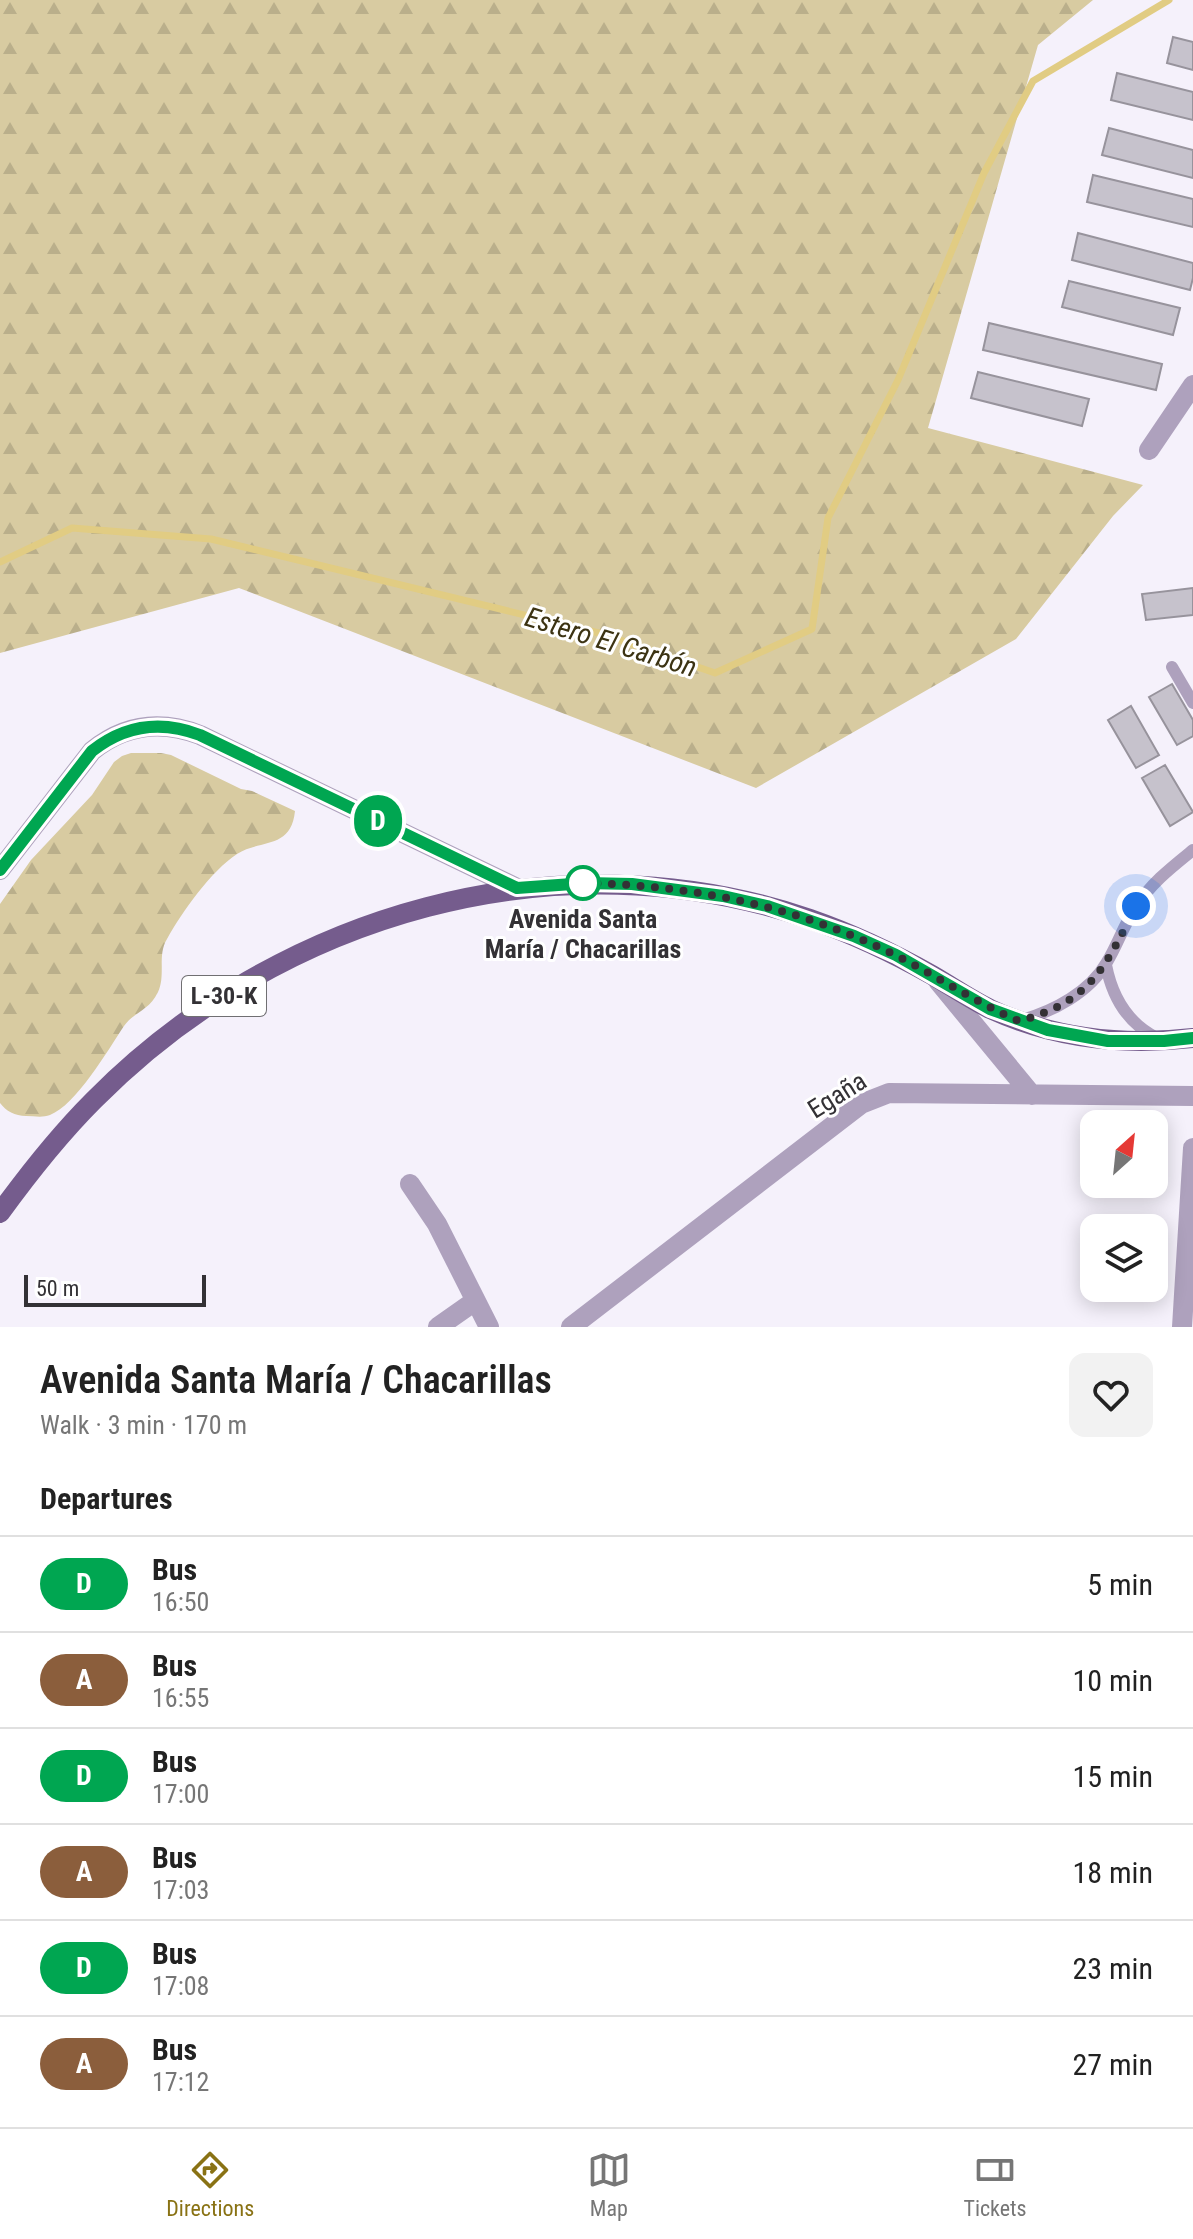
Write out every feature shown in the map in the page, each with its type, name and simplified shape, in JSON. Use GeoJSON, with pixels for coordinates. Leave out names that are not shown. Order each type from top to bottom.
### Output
{"type":"FeatureCollection","features":[{"type":"Feature","properties":{"kind":"main road","name":"L-30-K"},"geometry":{"type":"LineString","coordinates":[[0,1213],[59,1137],[95,1098],[134,1062],[220,999],[265,971],[363,928],[413,911],[517,888],[586,883],[632,884],[723,896],[767,906],[825,925],[896,955],[990,1009],[1019,1021],[1078,1037],[1108,1041],[1193,1038]]}},
{"type":"Feature","properties":{"kind":"street"},"geometry":{"type":"LineString","coordinates":[[1149,450],[1193,385]]}},
{"type":"Feature","properties":{"kind":"street"},"geometry":{"type":"LineString","coordinates":[[0,870],[92,751],[130,729],[166,725],[200,735],[517,888]]}},
{"type":"Feature","properties":{"kind":"street"},"geometry":{"type":"LineString","coordinates":[[936,977],[1032,1095]]}},
{"type":"Feature","properties":{"kind":"street","name":"Egaña"},"geometry":{"type":"LineString","coordinates":[[571,1327],[861,1104],[889,1093],[1193,1096]]}},
{"type":"Feature","properties":{"kind":"street"},"geometry":{"type":"LineString","coordinates":[[1182,1327],[1193,1148]]}},
{"type":"Feature","properties":{"kind":"street"},"geometry":{"type":"LineString","coordinates":[[410,1184],[437,1224],[489,1327]]}},
{"type":"Feature","properties":{"kind":"street"},"geometry":{"type":"LineString","coordinates":[[438,1327],[475,1301]]}},
{"type":"Feature","properties":{"kind":"lane"},"geometry":{"type":"LineString","coordinates":[[1172,667],[1193,703]]}},
{"type":"Feature","properties":{"kind":"lane"},"geometry":{"type":"LineString","coordinates":[[1019,1021],[1036,1016],[1082,990],[1106,965],[1136,906],[1163,874],[1193,850]]}},
{"type":"Feature","properties":{"kind":"lane"},"geometry":{"type":"LineString","coordinates":[[1106,965],[1115,996],[1124,1011],[1149,1034],[1164,1041]]}},
{"type":"Feature","properties":{"kind":"green space"},"geometry":{"type":"Polygon","coordinates":[[[0,0],[1093,0],[1038,45],[928,428],[1143,485],[1113,516],[1016,639],[756,788],[239,588],[0,653],[0,0]]]}},
{"type":"Feature","properties":{"kind":"green space"},"geometry":{"type":"Polygon","coordinates":[[[131,753],[171,755],[295,811],[292,823],[281,838],[246,849],[227,861],[198,893],[164,945],[158,992],[124,1026],[91,1076],[70,1100],[47,1116],[15,1114],[0,1103],[0,904],[31,860],[92,795],[114,762],[131,753]]]}},
{"type":"Feature","properties":{"kind":"building"},"geometry":{"type":"Polygon","coordinates":[[[1173,37],[1193,42],[1193,70],[1167,63],[1173,37]]]}},
{"type":"Feature","properties":{"kind":"building"},"geometry":{"type":"Polygon","coordinates":[[[1117,73],[1193,92],[1193,120],[1111,100],[1117,73]]]}},
{"type":"Feature","properties":{"kind":"building"},"geometry":{"type":"Polygon","coordinates":[[[1109,128],[1193,150],[1193,178],[1102,155],[1109,128]]]}},
{"type":"Feature","properties":{"kind":"building"},"geometry":{"type":"Polygon","coordinates":[[[1093,175],[1193,199],[1193,227],[1087,202],[1093,175]]]}},
{"type":"Feature","properties":{"kind":"building"},"geometry":{"type":"Polygon","coordinates":[[[1078,233],[1193,263],[1190,290],[1072,260],[1078,233]]]}},
{"type":"Feature","properties":{"kind":"building"},"geometry":{"type":"Polygon","coordinates":[[[1069,281],[1180,308],[1173,335],[1062,307],[1069,281]]]}},
{"type":"Feature","properties":{"kind":"building"},"geometry":{"type":"Polygon","coordinates":[[[989,323],[1162,364],[1156,390],[983,350],[989,323]]]}},
{"type":"Feature","properties":{"kind":"building"},"geometry":{"type":"Polygon","coordinates":[[[978,372],[1089,399],[1082,426],[971,398],[978,372]]]}},
{"type":"Feature","properties":{"kind":"building"},"geometry":{"type":"Polygon","coordinates":[[[1193,588],[1193,615],[1146,620],[1142,594],[1193,588]]]}},
{"type":"Feature","properties":{"kind":"building"},"geometry":{"type":"Polygon","coordinates":[[[1172,684],[1193,720],[1193,736],[1177,745],[1149,697],[1172,684]]]}},
{"type":"Feature","properties":{"kind":"building"},"geometry":{"type":"Polygon","coordinates":[[[1131,706],[1159,755],[1136,768],[1108,720],[1131,706]]]}},
{"type":"Feature","properties":{"kind":"building"},"geometry":{"type":"Polygon","coordinates":[[[1165,765],[1193,812],[1170,826],[1142,778],[1165,765]]]}},
{"type":"Feature","properties":{"kind":"waterway","name":"Estero El Carbón"},"geometry":{"type":"LineString","coordinates":[[0,562],[72,528],[211,539],[603,634],[715,673],[812,629],[828,518],[898,380],[984,173],[1033,81],[1169,0]]}},
{"type":"Feature","properties":{"kind":"bus line","name":"D"},"geometry":{"type":"LineString","coordinates":[[0,870],[92,751],[130,729],[166,725],[200,735],[517,888],[586,883],[632,884],[723,896],[811,919],[854,936],[896,955],[990,1009],[1048,1030],[1108,1041],[1193,1038]]}},
{"type":"Feature","properties":{"kind":"place","name":"Avenida Santa María / Chacarillas"},"geometry":{"type":"Point","coordinates":[583,883]}},
{"type":"Feature","properties":{"kind":"route"},"geometry":{"type":"LineString","coordinates":[[583,883],[677,888],[767,906],[811,919],[896,955],[962,994],[1019,1021],[1068,1000],[1095,978],[1106,965],[1136,906]]}}]}
